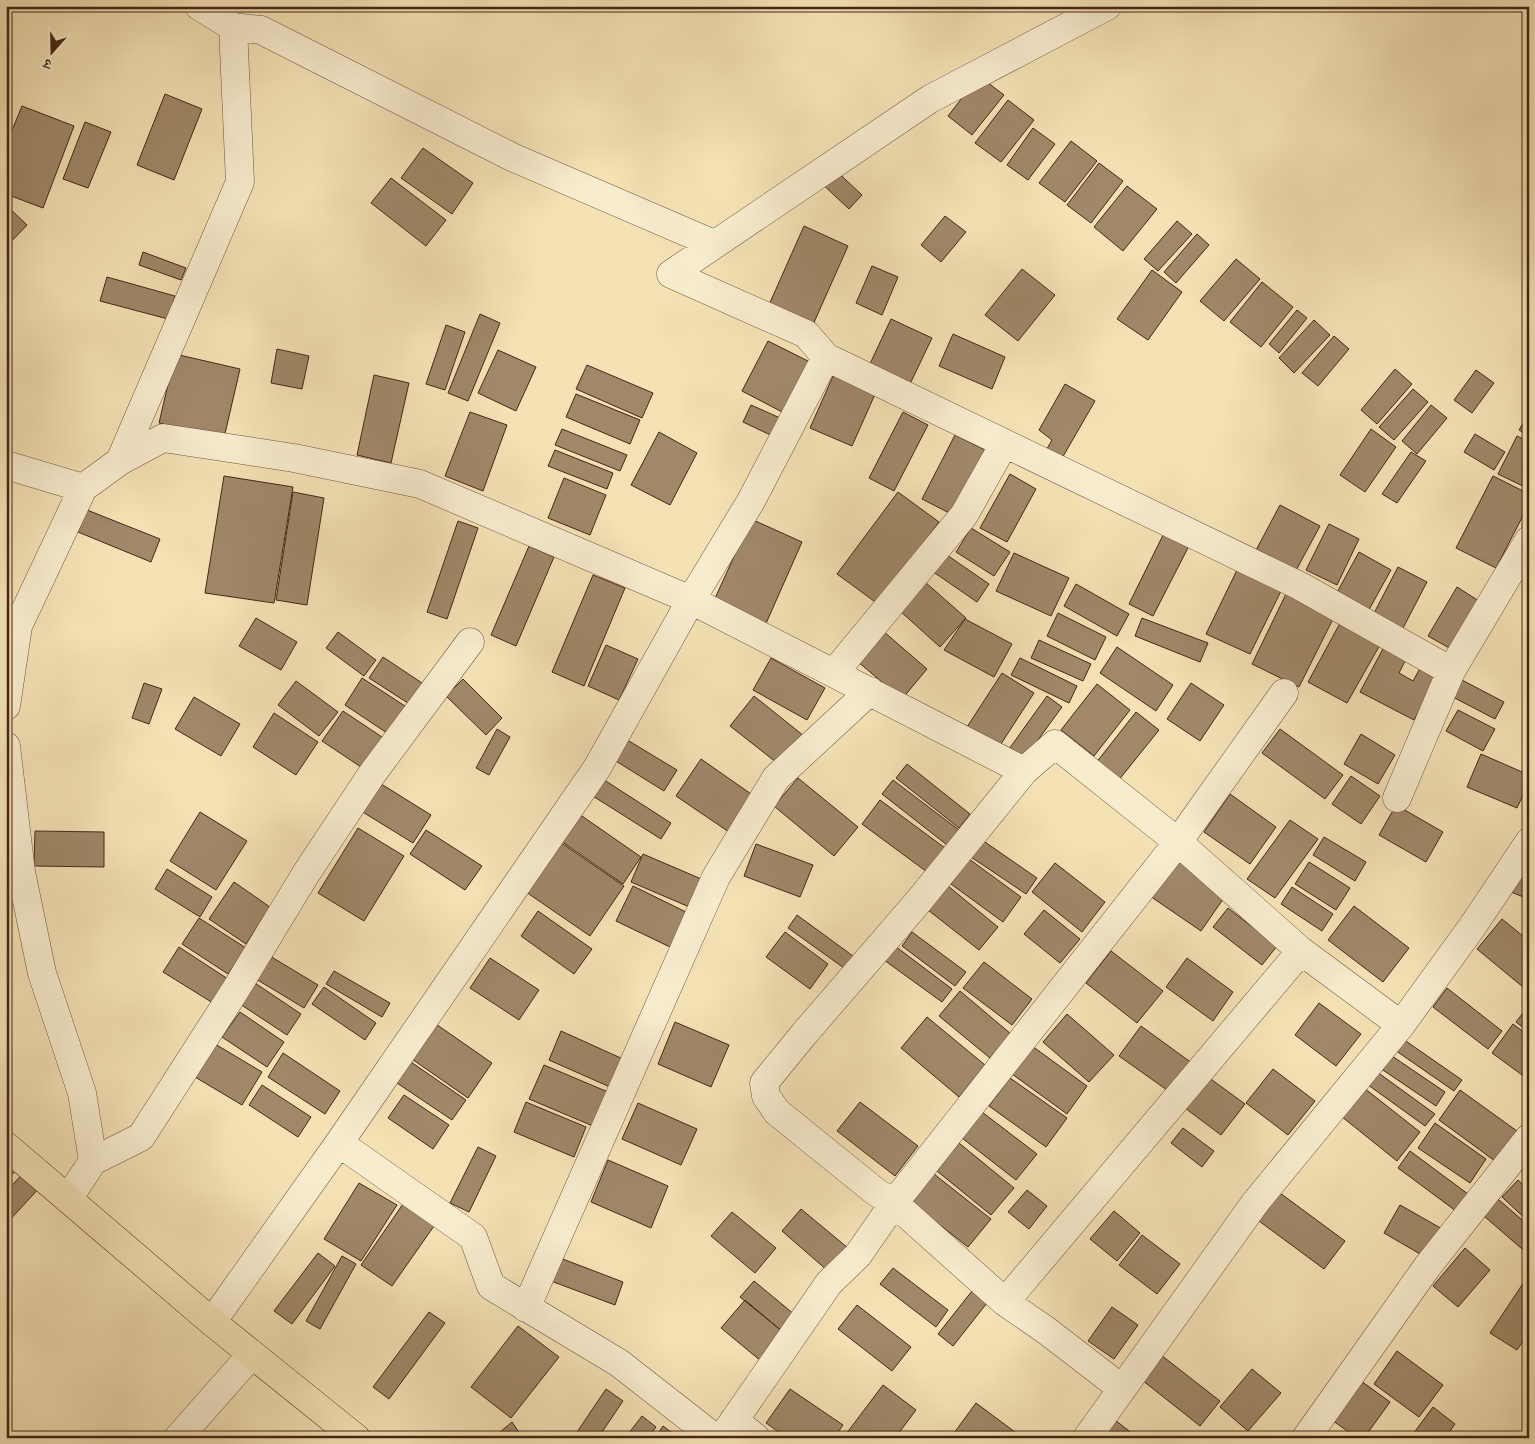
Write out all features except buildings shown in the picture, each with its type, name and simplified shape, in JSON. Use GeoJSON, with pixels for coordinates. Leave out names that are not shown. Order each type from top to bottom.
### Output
{"type":"FeatureCollection","features":[{"type":"Feature","properties":{"kind":"main road"},"geometry":{"type":"LineString","coordinates":[[6,1146],[212,1322],[356,1438]]}},
{"type":"Feature","properties":{"kind":"street"},"geometry":{"type":"LineString","coordinates":[[199,6],[233,27],[261,30],[512,158],[714,244]]}},
{"type":"Feature","properties":{"kind":"street"},"geometry":{"type":"LineString","coordinates":[[1107,6],[930,99],[670,274],[806,334],[826,357],[1300,586],[1451,671]]}},
{"type":"Feature","properties":{"kind":"street"},"geometry":{"type":"LineString","coordinates":[[120,461],[240,182],[233,27]]}},
{"type":"Feature","properties":{"kind":"street"},"geometry":{"type":"LineString","coordinates":[[212,1322],[339,1143],[597,768],[691,600],[751,501],[826,357]]}},
{"type":"Feature","properties":{"kind":"street"},"geometry":{"type":"LineString","coordinates":[[6,706],[12,625],[83,488],[120,461],[163,438],[294,458],[420,484],[691,600],[1024,771]]}},
{"type":"Feature","properties":{"kind":"street"},"geometry":{"type":"LineString","coordinates":[[834,673],[964,515],[1004,444]]}},
{"type":"Feature","properties":{"kind":"street"},"geometry":{"type":"LineString","coordinates":[[6,466],[83,488]]}},
{"type":"Feature","properties":{"kind":"street"},"geometry":{"type":"LineString","coordinates":[[1397,798],[1451,671],[1529,540]]}},
{"type":"Feature","properties":{"kind":"street"},"geometry":{"type":"LineString","coordinates":[[68,1199],[93,1161],[141,1137],[236,989],[307,872],[398,737],[470,642]]}},
{"type":"Feature","properties":{"kind":"street"},"geometry":{"type":"LineString","coordinates":[[526,1308],[716,877],[776,778],[870,691]]}},
{"type":"Feature","properties":{"kind":"street"},"geometry":{"type":"LineString","coordinates":[[724,1432],[829,1283],[858,1255],[894,1203],[1178,842],[1284,693]]}},
{"type":"Feature","properties":{"kind":"street"},"geometry":{"type":"LineString","coordinates":[[1121,1388],[1047,1331],[1005,1302],[894,1203],[876,1192],[778,1112],[766,1096],[764,1083],[918,902],[1024,771],[1056,744],[1178,842],[1301,951],[1401,1025]]}},
{"type":"Feature","properties":{"kind":"street"},"geometry":{"type":"LineString","coordinates":[[6,746],[21,872],[42,973],[82,1093],[93,1161]]}},
{"type":"Feature","properties":{"kind":"street"},"geometry":{"type":"LineString","coordinates":[[1086,1438],[1255,1203],[1401,1025],[1529,842]]}},
{"type":"Feature","properties":{"kind":"street"},"geometry":{"type":"LineString","coordinates":[[1005,1302],[1301,951]]}},
{"type":"Feature","properties":{"kind":"street"},"geometry":{"type":"LineString","coordinates":[[1306,1438],[1427,1267],[1529,1138]]}},
{"type":"Feature","properties":{"kind":"street"},"geometry":{"type":"LineString","coordinates":[[339,1143],[473,1237],[491,1286],[619,1362],[724,1432],[756,1438]]}},
{"type":"Feature","properties":{"kind":"street"},"geometry":{"type":"LineString","coordinates":[[178,1438],[252,1354]]}}]}
